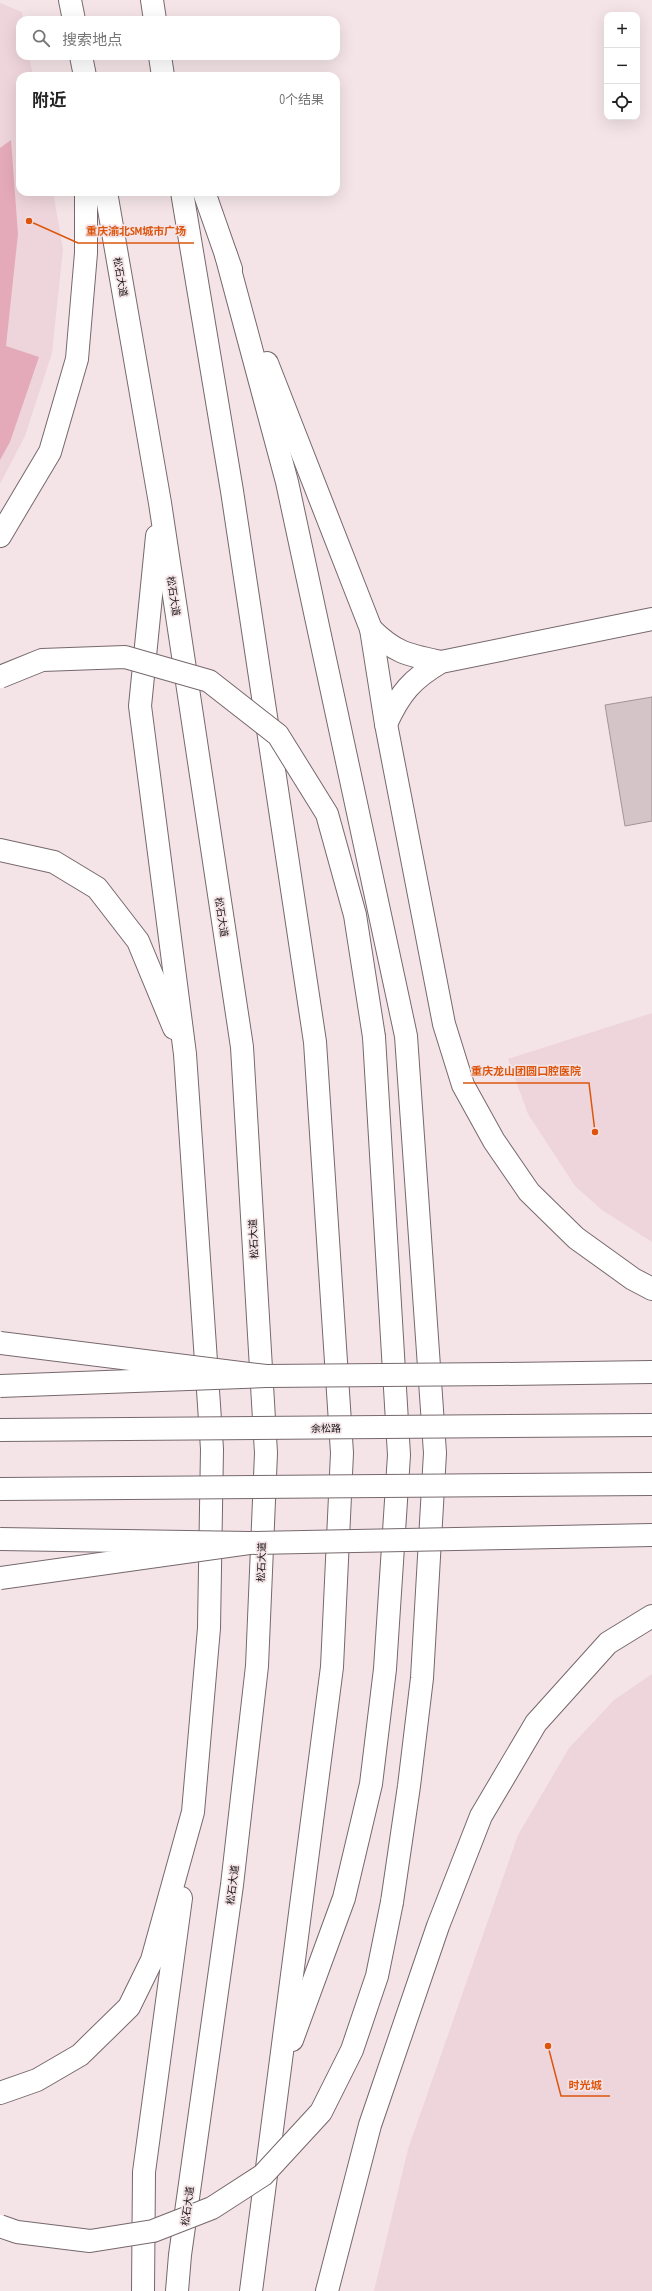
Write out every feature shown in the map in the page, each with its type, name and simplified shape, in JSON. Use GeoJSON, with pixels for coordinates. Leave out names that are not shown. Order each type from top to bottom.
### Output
{"type":"FeatureCollection","features":[{"type":"Feature","properties":{"kind":"main road"},"geometry":{"type":"LineString","coordinates":[[70,0],[73,16]]}},
{"type":"Feature","properties":{"kind":"main road"},"geometry":{"type":"LineString","coordinates":[[152,0],[154,16]]}},
{"type":"Feature","properties":{"kind":"main road"},"geometry":{"type":"LineString","coordinates":[[82,60],[84,72]]}},
{"type":"Feature","properties":{"kind":"main road"},"geometry":{"type":"LineString","coordinates":[[161,60],[162,72]]}},
{"type":"Feature","properties":{"kind":"main road"},"geometry":{"type":"LineString","coordinates":[[0,536],[50,452],[77,359],[86,253],[86,196]]}},
{"type":"Feature","properties":{"kind":"main road","name":"松石大道"},"geometry":{"type":"LineString","coordinates":[[107,196],[160,503],[242,1047],[266,1453],[257,1666],[232,1885],[180,2255],[177,2291]]}},
{"type":"Feature","properties":{"kind":"main road"},"geometry":{"type":"LineString","coordinates":[[183,196],[232,491],[315,1042],[342,1453],[332,1667],[251,2291]]}},
{"type":"Feature","properties":{"kind":"main road"},"geometry":{"type":"LineString","coordinates":[[205,196],[226,256],[371,629],[386,724],[444,1024],[463,1085],[494,1142],[529,1192],[576,1238],[633,1280],[652,1289]]}},
{"type":"Feature","properties":{"kind":"main road"},"geometry":{"type":"LineString","coordinates":[[0,2226],[17,2232],[90,2241],[153,2231],[212,2208],[263,2175],[321,2112],[352,2050],[377,1976],[392,1902],[409,1786],[422,1678],[435,1453],[406,1036],[287,482],[226,256]]}},
{"type":"Feature","properties":{"kind":"main road"},"geometry":{"type":"LineString","coordinates":[[143,2291],[144,2172],[193,1812],[209,1628],[212,1449],[185,1054],[140,706],[160,503]]}},
{"type":"Feature","properties":{"kind":"main road"},"geometry":{"type":"LineString","coordinates":[[386,724],[396,701],[410,684],[423,673],[441,662],[652,619]]}},
{"type":"Feature","properties":{"kind":"main road"},"geometry":{"type":"LineString","coordinates":[[371,629],[386,644],[400,653],[441,662]]}},
{"type":"Feature","properties":{"kind":"main road"},"geometry":{"type":"LineString","coordinates":[[0,677],[42,660],[125,657],[209,681],[278,735],[327,814],[355,915],[374,1037],[399,1455],[385,1669],[371,1784],[344,1898],[277,2082]]}},
{"type":"Feature","properties":{"kind":"main road"},"geometry":{"type":"LineString","coordinates":[[0,850],[54,862],[97,888],[138,941],[185,1054]]}},
{"type":"Feature","properties":{"kind":"main road"},"geometry":{"type":"LineString","coordinates":[[0,1343],[266,1376]]}},
{"type":"Feature","properties":{"kind":"main road"},"geometry":{"type":"LineString","coordinates":[[0,1386],[266,1376],[652,1372]]}},
{"type":"Feature","properties":{"kind":"main road","name":"余松路"},"geometry":{"type":"LineString","coordinates":[[0,1430],[652,1425]]}},
{"type":"Feature","properties":{"kind":"main road"},"geometry":{"type":"LineString","coordinates":[[0,1489],[652,1484]]}},
{"type":"Feature","properties":{"kind":"main road"},"geometry":{"type":"LineString","coordinates":[[0,1539],[249,1543],[652,1535]]}},
{"type":"Feature","properties":{"kind":"main road"},"geometry":{"type":"LineString","coordinates":[[0,1578],[249,1543]]}},
{"type":"Feature","properties":{"kind":"main road"},"geometry":{"type":"LineString","coordinates":[[327,2291],[370,2125],[438,1926],[481,1816],[536,1723],[608,1643],[652,1616]]}},
{"type":"Feature","properties":{"kind":"main road"},"geometry":{"type":"LineString","coordinates":[[0,2093],[37,2080],[80,2055],[129,2007],[152,1960],[193,1812]]}},
{"type":"Feature","properties":{"kind":"shaded area"},"geometry":{"type":"Polygon","coordinates":[[[0,3],[22,12],[22,16],[16,16],[16,60],[30,60],[32,72],[16,72],[16,196],[54,196],[63,249],[52,353],[25,436],[0,484],[0,3]]]}},
{"type":"Feature","properties":{"kind":"shaded area"},"geometry":{"type":"Polygon","coordinates":[[[11,140],[18,234],[6,346],[39,357],[10,442],[0,460],[0,148],[11,140]]]}},
{"type":"Feature","properties":{"kind":"shaded area"},"geometry":{"type":"Polygon","coordinates":[[[652,1013],[652,1242],[602,1210],[575,1186],[528,1114],[508,1059],[652,1013]]]}},
{"type":"Feature","properties":{"kind":"shaded area"},"geometry":{"type":"Polygon","coordinates":[[[652,1674],[652,2291],[374,2291],[408,2149],[518,1835],[569,1748],[614,1700],[652,1674]]]}},
{"type":"Feature","properties":{"kind":"building"},"geometry":{"type":"Polygon","coordinates":[[[652,697],[652,821],[625,826],[605,705],[652,697]]]}},
{"type":"Feature","properties":{"kind":"place","name":"重庆渝北SM城市广场"},"geometry":{"type":"Point","coordinates":[29,221]}},
{"type":"Feature","properties":{"kind":"place","name":"重庆龙山团圆口腔医院"},"geometry":{"type":"Point","coordinates":[595,1132]}},
{"type":"Feature","properties":{"kind":"place","name":"时光城"},"geometry":{"type":"Point","coordinates":[548,2046]}}]}
